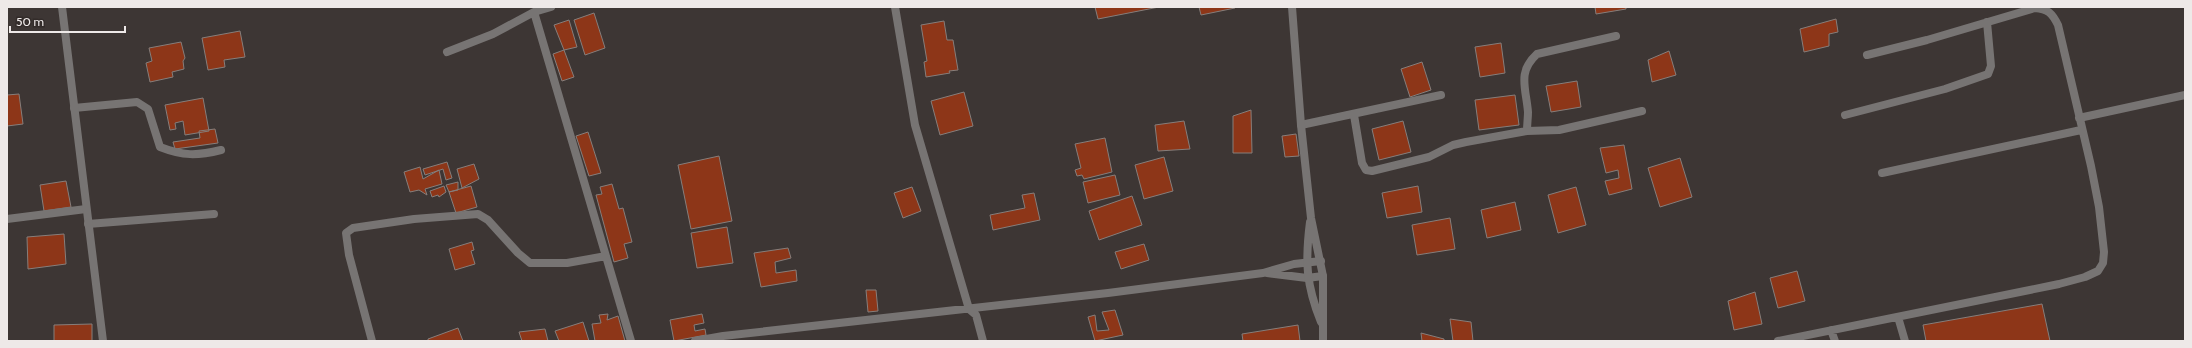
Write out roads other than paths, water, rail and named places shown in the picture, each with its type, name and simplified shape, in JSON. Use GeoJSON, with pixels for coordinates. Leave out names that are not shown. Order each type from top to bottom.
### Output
{"type":"FeatureCollection","features":[{"type":"Feature","properties":{"kind":"street"},"geometry":{"type":"LineString","coordinates":[[62,7],[103,341]]}},
{"type":"Feature","properties":{"kind":"street"},"geometry":{"type":"LineString","coordinates":[[447,52],[493,34],[534,12],[551,7]]}},
{"type":"Feature","properties":{"kind":"street"},"geometry":{"type":"LineString","coordinates":[[895,7],[915,125],[969,309],[976,315],[983,341]]}},
{"type":"Feature","properties":{"kind":"street"},"geometry":{"type":"LineString","coordinates":[[1292,7],[1301,125],[1311,218],[1323,276],[1323,341]]}},
{"type":"Feature","properties":{"kind":"street"},"geometry":{"type":"LineString","coordinates":[[1778,341],[2059,284],[2085,277],[2098,271],[2102,263],[2104,252],[2099,207],[2091,166],[2081,130],[2058,24],[2053,14],[2045,9],[2035,8],[2009,11],[1987,22],[1927,40],[1868,55]]}},
{"type":"Feature","properties":{"kind":"street"},"geometry":{"type":"LineString","coordinates":[[534,12],[622,306],[631,341]]}},
{"type":"Feature","properties":{"kind":"street"},"geometry":{"type":"LineString","coordinates":[[1845,115],[1945,89],[1988,74],[1991,66],[1987,22]]}},
{"type":"Feature","properties":{"kind":"street"},"geometry":{"type":"LineString","coordinates":[[1527,130],[1528,112],[1524,74],[1529,61],[1537,54],[1616,36]]}},
{"type":"Feature","properties":{"kind":"street"},"geometry":{"type":"LineString","coordinates":[[2079,118],[2185,94]]}},
{"type":"Feature","properties":{"kind":"street"},"geometry":{"type":"LineString","coordinates":[[1301,125],[1354,115],[1442,95]]}},
{"type":"Feature","properties":{"kind":"street"},"geometry":{"type":"LineString","coordinates":[[74,108],[137,102],[148,109],[160,146],[178,153],[202,155],[221,150]]}},
{"type":"Feature","properties":{"kind":"street"},"geometry":{"type":"LineString","coordinates":[[1354,115],[1362,163],[1366,170],[1372,171],[1429,157],[1453,145],[1527,130],[1559,130],[1642,111]]}},
{"type":"Feature","properties":{"kind":"street"},"geometry":{"type":"LineString","coordinates":[[1882,173],[2081,130]]}},
{"type":"Feature","properties":{"kind":"street"},"geometry":{"type":"LineString","coordinates":[[7,219],[86,209]]}},
{"type":"Feature","properties":{"kind":"street"},"geometry":{"type":"LineString","coordinates":[[88,224],[214,214]]}},
{"type":"Feature","properties":{"kind":"street"},"geometry":{"type":"LineString","coordinates":[[372,341],[349,255],[346,233],[353,228],[414,219],[478,214],[488,220],[518,253],[530,263],[567,264],[606,256]]}},
{"type":"Feature","properties":{"kind":"street"},"geometry":{"type":"LineString","coordinates":[[1311,218],[1306,262],[1307,278],[1312,300],[1322,324]]}},
{"type":"Feature","properties":{"kind":"street"},"geometry":{"type":"LineString","coordinates":[[695,341],[723,336],[969,309],[1263,272],[1306,262],[1321,261]]}},
{"type":"Feature","properties":{"kind":"street"},"geometry":{"type":"LineString","coordinates":[[1263,272],[1307,278],[1323,276]]}},
{"type":"Feature","properties":{"kind":"street"},"geometry":{"type":"LineString","coordinates":[[1898,317],[1905,341]]}},
{"type":"Feature","properties":{"kind":"street"},"geometry":{"type":"LineString","coordinates":[[1831,330],[1835,341]]}}]}
